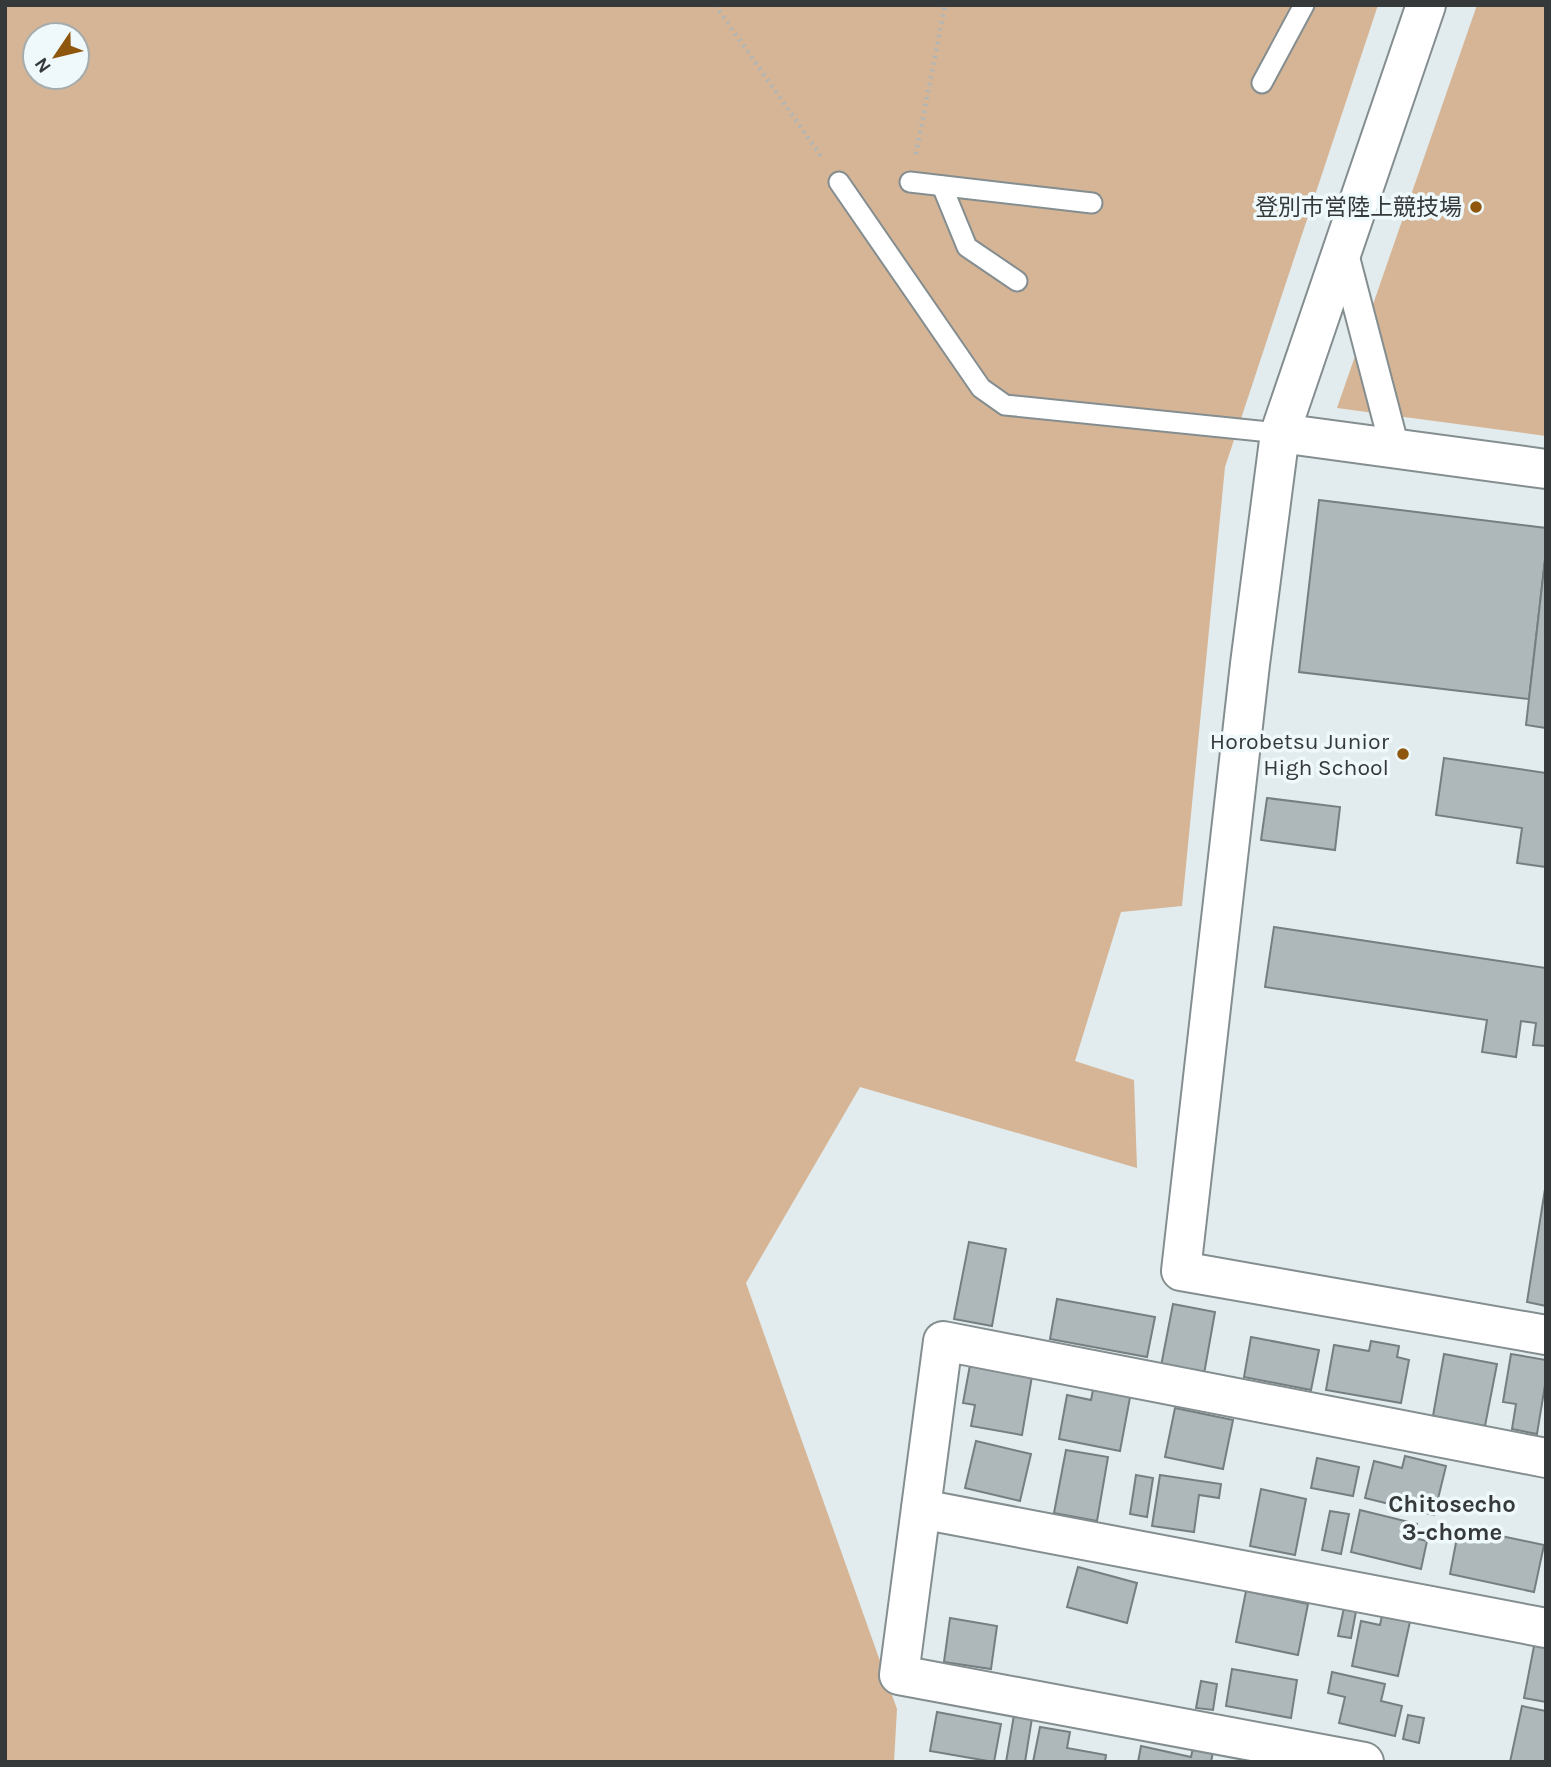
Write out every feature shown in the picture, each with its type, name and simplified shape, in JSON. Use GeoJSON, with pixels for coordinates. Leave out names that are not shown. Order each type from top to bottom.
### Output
{"type":"FeatureCollection","features":[{"type":"Feature","properties":{"kind":"street"},"geometry":{"type":"LineString","coordinates":[[1426,5],[1280,433],[1250,664],[1181,1271],[1546,1335]]}},
{"type":"Feature","properties":{"kind":"street"},"geometry":{"type":"LineString","coordinates":[[1343,250],[1395,449]]}},
{"type":"Feature","properties":{"kind":"street"},"geometry":{"type":"LineString","coordinates":[[1280,433],[1546,469]]}},
{"type":"Feature","properties":{"kind":"street"},"geometry":{"type":"LineString","coordinates":[[1364,1762],[899,1675],[943,1341],[1546,1458]]}},
{"type":"Feature","properties":{"kind":"street"},"geometry":{"type":"LineString","coordinates":[[921,1508],[1546,1628]]}},
{"type":"Feature","properties":{"kind":"lane"},"geometry":{"type":"LineString","coordinates":[[1262,83],[1304,5]]}},
{"type":"Feature","properties":{"kind":"lane"},"geometry":{"type":"LineString","coordinates":[[839,182],[981,388],[1005,405],[1280,433]]}},
{"type":"Feature","properties":{"kind":"lane"},"geometry":{"type":"LineString","coordinates":[[911,182],[1092,203]]}},
{"type":"Feature","properties":{"kind":"lane"},"geometry":{"type":"LineString","coordinates":[[942,186],[967,247],[1017,281]]}},
{"type":"Feature","properties":{"kind":"path"},"geometry":{"type":"LineString","coordinates":[[715,5],[839,182]]}},
{"type":"Feature","properties":{"kind":"path"},"geometry":{"type":"LineString","coordinates":[[911,182],[945,5]]}},
{"type":"Feature","properties":{"kind":"shaded area"},"geometry":{"type":"Polygon","coordinates":[[[5,5],[1378,5],[1225,467],[1182,906],[1121,912],[1075,1061],[1134,1080],[1137,1168],[860,1087],[746,1283],[897,1709],[894,1762],[5,1762],[5,5]]]}},
{"type":"Feature","properties":{"kind":"shaded area","name":"登別市営陸上競技場"},"geometry":{"type":"Polygon","coordinates":[[[1477,5],[1546,5],[1546,436],[1337,408],[1477,5]]]}},
{"type":"Feature","properties":{"kind":"building"},"geometry":{"type":"Polygon","coordinates":[[[1319,500],[1546,528],[1546,551],[1529,699],[1299,672],[1319,500]]]}},
{"type":"Feature","properties":{"kind":"building"},"geometry":{"type":"Polygon","coordinates":[[[1546,551],[1546,728],[1526,725],[1546,551]]]}},
{"type":"Feature","properties":{"kind":"building"},"geometry":{"type":"Polygon","coordinates":[[[1444,758],[1546,773],[1546,867],[1517,863],[1522,828],[1436,815],[1444,758]]]}},
{"type":"Feature","properties":{"kind":"building"},"geometry":{"type":"Polygon","coordinates":[[[1267,798],[1340,807],[1335,850],[1261,840],[1267,798]]]}},
{"type":"Feature","properties":{"kind":"building"},"geometry":{"type":"Polygon","coordinates":[[[1274,927],[1546,968],[1546,1046],[1533,1045],[1536,1023],[1521,1021],[1516,1057],[1482,1052],[1487,1020],[1265,987],[1274,927]]]}},
{"type":"Feature","properties":{"kind":"building"},"geometry":{"type":"Polygon","coordinates":[[[1546,1183],[1546,1306],[1527,1302],[1546,1183]]]}},
{"type":"Feature","properties":{"kind":"building"},"geometry":{"type":"Polygon","coordinates":[[[969,1242],[1006,1249],[992,1326],[954,1319],[969,1242]]]}},
{"type":"Feature","properties":{"kind":"building"},"geometry":{"type":"Polygon","coordinates":[[[1057,1299],[1155,1317],[1147,1357],[1050,1339],[1057,1299]]]}},
{"type":"Feature","properties":{"kind":"building"},"geometry":{"type":"Polygon","coordinates":[[[1173,1304],[1215,1312],[1204,1374],[1161,1366],[1173,1304]]]}},
{"type":"Feature","properties":{"kind":"building"},"geometry":{"type":"Polygon","coordinates":[[[1251,1337],[1319,1350],[1311,1390],[1244,1377],[1251,1337]]]}},
{"type":"Feature","properties":{"kind":"building"},"geometry":{"type":"Polygon","coordinates":[[[1371,1341],[1399,1346],[1397,1357],[1409,1360],[1401,1403],[1326,1390],[1334,1345],[1369,1351],[1371,1341]]]}},
{"type":"Feature","properties":{"kind":"building"},"geometry":{"type":"Polygon","coordinates":[[[1444,1354],[1497,1364],[1485,1426],[1433,1416],[1444,1354]]]}},
{"type":"Feature","properties":{"kind":"building"},"geometry":{"type":"Polygon","coordinates":[[[1511,1354],[1546,1360],[1546,1379],[1537,1434],[1512,1429],[1516,1404],[1503,1402],[1511,1354]]]}},
{"type":"Feature","properties":{"kind":"building"},"geometry":{"type":"Polygon","coordinates":[[[970,1365],[1032,1376],[1022,1435],[971,1426],[975,1405],[963,1403],[970,1365]]]}},
{"type":"Feature","properties":{"kind":"building"},"geometry":{"type":"Polygon","coordinates":[[[1094,1385],[1131,1392],[1120,1451],[1059,1439],[1067,1395],[1091,1400],[1094,1385]]]}},
{"type":"Feature","properties":{"kind":"building"},"geometry":{"type":"Polygon","coordinates":[[[1175,1408],[1233,1420],[1223,1469],[1165,1457],[1175,1408]]]}},
{"type":"Feature","properties":{"kind":"building"},"geometry":{"type":"Polygon","coordinates":[[[976,1441],[1031,1454],[1020,1501],[965,1488],[976,1441]]]}},
{"type":"Feature","properties":{"kind":"building"},"geometry":{"type":"Polygon","coordinates":[[[1066,1450],[1108,1457],[1097,1521],[1054,1513],[1066,1450]]]}},
{"type":"Feature","properties":{"kind":"building"},"geometry":{"type":"Polygon","coordinates":[[[1405,1456],[1446,1466],[1434,1515],[1365,1498],[1374,1461],[1402,1468],[1405,1456]]]}},
{"type":"Feature","properties":{"kind":"building"},"geometry":{"type":"Polygon","coordinates":[[[1317,1458],[1359,1467],[1353,1496],[1311,1488],[1317,1458]]]}},
{"type":"Feature","properties":{"kind":"building"},"geometry":{"type":"Polygon","coordinates":[[[1136,1475],[1153,1478],[1147,1517],[1130,1514],[1136,1475]]]}},
{"type":"Feature","properties":{"kind":"building"},"geometry":{"type":"Polygon","coordinates":[[[1160,1475],[1221,1484],[1219,1498],[1199,1495],[1194,1532],[1152,1526],[1160,1475]]]}},
{"type":"Feature","properties":{"kind":"building"},"geometry":{"type":"Polygon","coordinates":[[[1261,1489],[1306,1499],[1295,1555],[1250,1546],[1261,1489]]]}},
{"type":"Feature","properties":{"kind":"building"},"geometry":{"type":"Polygon","coordinates":[[[1360,1510],[1417,1524],[1414,1538],[1427,1541],[1421,1569],[1351,1552],[1360,1510]]]}},
{"type":"Feature","properties":{"kind":"building"},"geometry":{"type":"Polygon","coordinates":[[[1330,1511],[1349,1514],[1341,1554],[1322,1550],[1330,1511]]]}},
{"type":"Feature","properties":{"kind":"building"},"geometry":{"type":"Polygon","coordinates":[[[1459,1527],[1544,1545],[1534,1592],[1450,1574],[1459,1527]]]}},
{"type":"Feature","properties":{"kind":"building"},"geometry":{"type":"Polygon","coordinates":[[[1078,1567],[1137,1583],[1127,1623],[1067,1607],[1078,1567]]]}},
{"type":"Feature","properties":{"kind":"building"},"geometry":{"type":"Polygon","coordinates":[[[1246,1591],[1308,1604],[1298,1655],[1236,1642],[1246,1591]]]}},
{"type":"Feature","properties":{"kind":"building"},"geometry":{"type":"Polygon","coordinates":[[[1345,1603],[1357,1606],[1351,1638],[1338,1636],[1345,1603]]]}},
{"type":"Feature","properties":{"kind":"building"},"geometry":{"type":"Polygon","coordinates":[[[1383,1611],[1411,1617],[1398,1676],[1352,1666],[1361,1621],[1380,1625],[1383,1611]]]}},
{"type":"Feature","properties":{"kind":"building"},"geometry":{"type":"Polygon","coordinates":[[[950,1618],[997,1626],[991,1669],[944,1662],[950,1618]]]}},
{"type":"Feature","properties":{"kind":"building"},"geometry":{"type":"Polygon","coordinates":[[[1535,1641],[1546,1643],[1546,1702],[1524,1698],[1535,1641]]]}},
{"type":"Feature","properties":{"kind":"building"},"geometry":{"type":"Polygon","coordinates":[[[1232,1669],[1297,1680],[1291,1718],[1226,1706],[1232,1669]]]}},
{"type":"Feature","properties":{"kind":"building"},"geometry":{"type":"Polygon","coordinates":[[[1332,1672],[1385,1684],[1381,1701],[1402,1706],[1395,1736],[1339,1723],[1345,1697],[1328,1693],[1332,1672]]]}},
{"type":"Feature","properties":{"kind":"building"},"geometry":{"type":"Polygon","coordinates":[[[1201,1681],[1217,1684],[1213,1710],[1196,1708],[1201,1681]]]}},
{"type":"Feature","properties":{"kind":"building"},"geometry":{"type":"Polygon","coordinates":[[[1522,1706],[1546,1711],[1546,1762],[1510,1762],[1522,1706]]]}},
{"type":"Feature","properties":{"kind":"building"},"geometry":{"type":"Polygon","coordinates":[[[937,1712],[1001,1724],[994,1762],[930,1751],[937,1712]]]}},
{"type":"Feature","properties":{"kind":"building"},"geometry":{"type":"Polygon","coordinates":[[[1014,1715],[1032,1718],[1025,1762],[1006,1762],[1014,1715]]]}},
{"type":"Feature","properties":{"kind":"building"},"geometry":{"type":"Polygon","coordinates":[[[1408,1715],[1424,1718],[1419,1743],[1403,1739],[1408,1715]]]}},
{"type":"Feature","properties":{"kind":"building"},"geometry":{"type":"Polygon","coordinates":[[[1040,1727],[1070,1732],[1067,1748],[1106,1755],[1105,1762],[1033,1762],[1040,1727]]]}},
{"type":"Feature","properties":{"kind":"building"},"geometry":{"type":"Polygon","coordinates":[[[1194,1743],[1214,1747],[1211,1762],[1138,1762],[1141,1746],[1191,1757],[1194,1743]]]}},
{"type":"Feature","properties":{"kind":"place","name":"登別市営陸上競技場"},"geometry":{"type":"Point","coordinates":[1476,207]}},
{"type":"Feature","properties":{"kind":"place","name":"Horobetsu Junior High School"},"geometry":{"type":"Point","coordinates":[1403,754]}},
{"type":"Feature","properties":{"kind":"district","name":"Chitosecho 3-chome"},"geometry":{"type":"Point","coordinates":[1452,1518]}}]}
